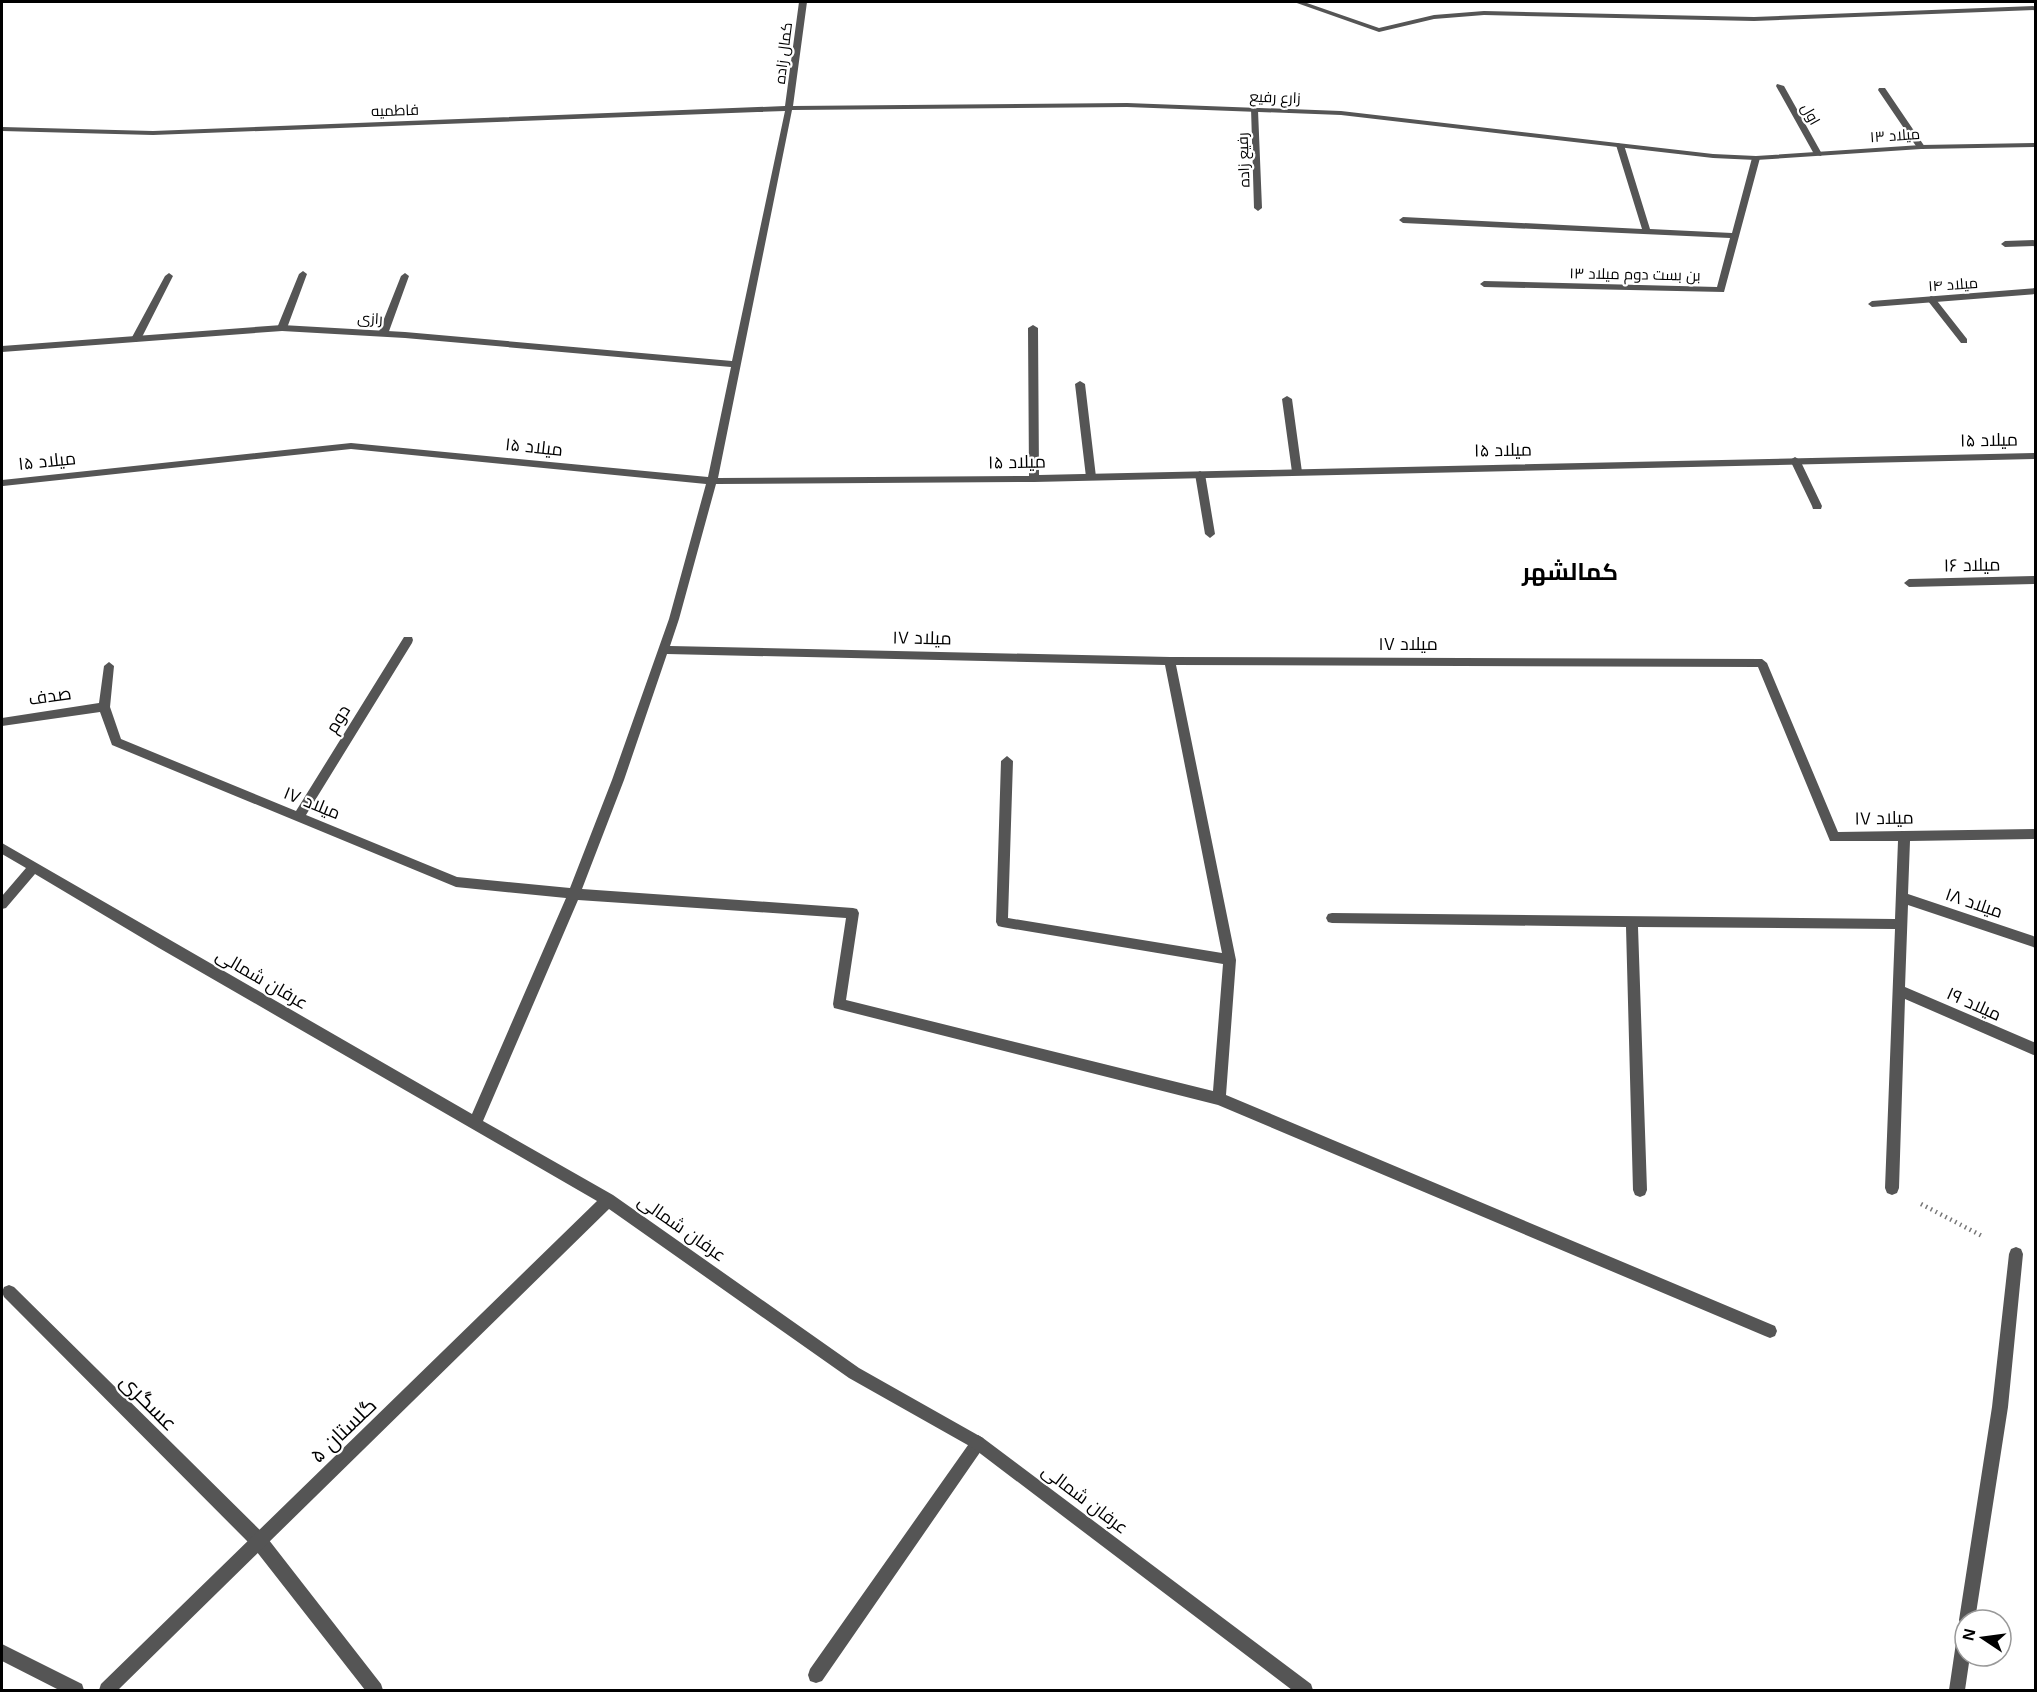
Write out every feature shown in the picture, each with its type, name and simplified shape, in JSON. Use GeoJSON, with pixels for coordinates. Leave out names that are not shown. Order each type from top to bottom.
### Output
{"type":"FeatureCollection","features":[{"type":"Feature","properties":{"kind":"street","name":"کمال زاده"},"geometry":{"type":"LineString","coordinates":[[475,1123],[574,894],[674,619],[712,481],[789,108],[803,2]]}},
{"type":"Feature","properties":{"kind":"street"},"geometry":{"type":"LineString","coordinates":[[1298,2],[1379,30],[1434,17],[1484,13],[1754,19],[2036,8]]}},
{"type":"Feature","properties":{"kind":"street","name":"اول"},"geometry":{"type":"LineString","coordinates":[[1780,86],[1818,154]]}},
{"type":"Feature","properties":{"kind":"street"},"geometry":{"type":"LineString","coordinates":[[1882,90],[1921,147]]}},
{"type":"Feature","properties":{"kind":"street","name":"زارع رفیع"},"geometry":{"type":"LineString","coordinates":[[789,108],[1127,105],[1341,113],[1756,158]]}},
{"type":"Feature","properties":{"kind":"street","name":"فاطمیه"},"geometry":{"type":"LineString","coordinates":[[2,129],[153,133],[789,108]]}},
{"type":"Feature","properties":{"kind":"street","name":"رفیع زاده"},"geometry":{"type":"LineString","coordinates":[[1254,110],[1258,208]]}},
{"type":"Feature","properties":{"kind":"street"},"geometry":{"type":"LineString","coordinates":[[1620,145],[1647,232]]}},
{"type":"Feature","properties":{"kind":"street","name":"میلاد ۱۳"},"geometry":{"type":"LineString","coordinates":[[1756,158],[1921,147],[2036,145]]}},
{"type":"Feature","properties":{"kind":"street","name":"بن بست دوم میلاد ۱۳"},"geometry":{"type":"LineString","coordinates":[[1484,284],[1721,290],[1756,158]]}},
{"type":"Feature","properties":{"kind":"street"},"geometry":{"type":"LineString","coordinates":[[1403,220],[1736,236]]}},
{"type":"Feature","properties":{"kind":"street"},"geometry":{"type":"LineString","coordinates":[[2005,244],[2036,243]]}},
{"type":"Feature","properties":{"kind":"street"},"geometry":{"type":"LineString","coordinates":[[282,328],[303,274]]}},
{"type":"Feature","properties":{"kind":"street"},"geometry":{"type":"LineString","coordinates":[[136,339],[169,276]]}},
{"type":"Feature","properties":{"kind":"street"},"geometry":{"type":"LineString","coordinates":[[383,334],[405,276]]}},
{"type":"Feature","properties":{"kind":"street","name":"میلاد ۱۴"},"geometry":{"type":"LineString","coordinates":[[1872,304],[2036,291]]}},
{"type":"Feature","properties":{"kind":"street"},"geometry":{"type":"LineString","coordinates":[[1931,299],[1964,341]]}},
{"type":"Feature","properties":{"kind":"street","name":"رازی"},"geometry":{"type":"LineString","coordinates":[[2,349],[282,328],[383,334],[736,364]]}},
{"type":"Feature","properties":{"kind":"street"},"geometry":{"type":"LineString","coordinates":[[1033,328],[1034,479]]}},
{"type":"Feature","properties":{"kind":"street"},"geometry":{"type":"LineString","coordinates":[[1080,384],[1091,477]]}},
{"type":"Feature","properties":{"kind":"street"},"geometry":{"type":"LineString","coordinates":[[1287,399],[1297,472]]}},
{"type":"Feature","properties":{"kind":"street","name":"میلاد ۱۵"},"geometry":{"type":"LineString","coordinates":[[3,483],[351,446],[712,481],[1034,479],[2036,456]]}},
{"type":"Feature","properties":{"kind":"street"},"geometry":{"type":"LineString","coordinates":[[1795,460],[1816,506]]}},
{"type":"Feature","properties":{"kind":"street"},"geometry":{"type":"LineString","coordinates":[[1200,474],[1210,534]]}},
{"type":"Feature","properties":{"kind":"street","name":"میلاد ۱۶"},"geometry":{"type":"LineString","coordinates":[[1909,583],[2036,580]]}},
{"type":"Feature","properties":{"kind":"street","name":"دوم"},"geometry":{"type":"LineString","coordinates":[[298,817],[408,640]]}},
{"type":"Feature","properties":{"kind":"street","name":"میلاد ۱۷"},"geometry":{"type":"LineString","coordinates":[[663,650],[1170,661],[1762,663],[1834,837],[2036,834]]}},
{"type":"Feature","properties":{"kind":"street"},"geometry":{"type":"LineString","coordinates":[[1170,661],[1230,960],[1219,1099],[1770,1331]]}},
{"type":"Feature","properties":{"kind":"street","name":"میلاد ۱۷"},"geometry":{"type":"LineString","coordinates":[[109,666],[104,707],[116,742],[456,882],[574,894],[853,913],[839,1004],[1219,1099]]}},
{"type":"Feature","properties":{"kind":"street","name":"صدف"},"geometry":{"type":"LineString","coordinates":[[2,722],[104,707]]}},
{"type":"Feature","properties":{"kind":"street"},"geometry":{"type":"LineString","coordinates":[[1007,761],[1002,922],[1230,960]]}},
{"type":"Feature","properties":{"kind":"street"},"geometry":{"type":"LineString","coordinates":[[1892,1188],[1904,836]]}},
{"type":"Feature","properties":{"kind":"street","name":"عرفان شمالی"},"geometry":{"type":"LineString","coordinates":[[2,848],[163,944],[608,1200],[854,1373],[978,1443],[1305,1690]]}},
{"type":"Feature","properties":{"kind":"street"},"geometry":{"type":"LineString","coordinates":[[2,904],[34,867]]}},
{"type":"Feature","properties":{"kind":"street","name":"میلاد ۱۸"},"geometry":{"type":"LineString","coordinates":[[1901,897],[2036,943]]}},
{"type":"Feature","properties":{"kind":"street"},"geometry":{"type":"LineString","coordinates":[[1332,918],[1900,924]]}},
{"type":"Feature","properties":{"kind":"street"},"geometry":{"type":"LineString","coordinates":[[1632,921],[1640,1190]]}},
{"type":"Feature","properties":{"kind":"street","name":"میلاد ۱۹"},"geometry":{"type":"LineString","coordinates":[[1899,990],[2036,1050]]}},
{"type":"Feature","properties":{"kind":"street","name":"گلستان ۵"},"geometry":{"type":"LineString","coordinates":[[107,1690],[608,1200]]}},
{"type":"Feature","properties":{"kind":"street"},"geometry":{"type":"LineString","coordinates":[[1969,1608],[2000,1407],[2016,1254]]}},
{"type":"Feature","properties":{"kind":"street","name":"عسگری"},"geometry":{"type":"LineString","coordinates":[[9,1293],[259,1541],[375,1690]]}},
{"type":"Feature","properties":{"kind":"street"},"geometry":{"type":"LineString","coordinates":[[816,1675],[978,1443]]}},
{"type":"Feature","properties":{"kind":"street"},"geometry":{"type":"LineString","coordinates":[[2,1652],[76,1690]]}},
{"type":"Feature","properties":{"kind":"street"},"geometry":{"type":"LineString","coordinates":[[1957,1690],[1960,1668]]}},
{"type":"Feature","properties":{"kind":"path"},"geometry":{"type":"LineString","coordinates":[[1892,1188],[2016,1254]]}},
{"type":"Feature","properties":{"kind":"district","name":"کمالشهر"},"geometry":{"type":"Point","coordinates":[1570,571]}}]}
